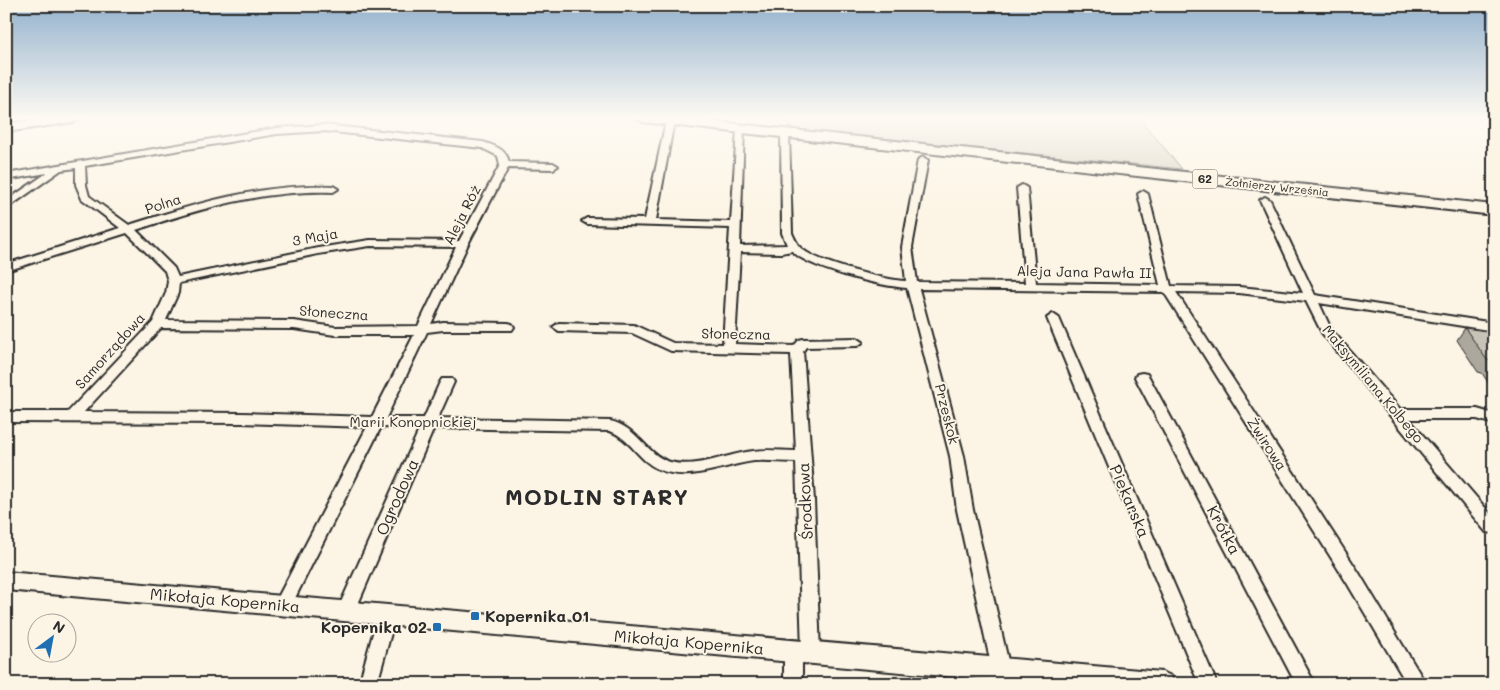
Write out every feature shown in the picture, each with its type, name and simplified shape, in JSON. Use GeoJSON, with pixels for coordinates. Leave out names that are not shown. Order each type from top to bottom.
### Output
{"type":"FeatureCollection","features":[{"type":"Feature","properties":{"kind":"main road","name":"Żołnierzy Września"},"geometry":{"type":"LineString","coordinates":[[943,150],[1494,210]]}},
{"type":"Feature","properties":{"kind":"street"},"geometry":{"type":"LineString","coordinates":[[6,177],[162,150]]}},
{"type":"Feature","properties":{"kind":"street"},"geometry":{"type":"LineString","coordinates":[[495,150],[502,153],[505,165],[553,166]]}},
{"type":"Feature","properties":{"kind":"street"},"geometry":{"type":"LineString","coordinates":[[650,222],[664,150]]}},
{"type":"Feature","properties":{"kind":"street"},"geometry":{"type":"LineString","coordinates":[[729,348],[740,150]]}},
{"type":"Feature","properties":{"kind":"street"},"geometry":{"type":"LineString","coordinates":[[786,150],[788,233],[790,243],[794,247]]}},
{"type":"Feature","properties":{"kind":"street","name":"Przeskok"},"geometry":{"type":"LineString","coordinates":[[923,160],[907,247],[912,285],[957,456],[965,510],[1000,669]]}},
{"type":"Feature","properties":{"kind":"street"},"geometry":{"type":"LineString","coordinates":[[80,164],[81,185],[85,197],[128,229],[158,257],[170,270],[174,281]]}},
{"type":"Feature","properties":{"kind":"street","name":"Aleja Róż"},"geometry":{"type":"LineString","coordinates":[[283,605],[423,329],[463,244],[505,165]]}},
{"type":"Feature","properties":{"kind":"street"},"geometry":{"type":"LineString","coordinates":[[6,206],[61,167]]}},
{"type":"Feature","properties":{"kind":"street","name":"Polna"},"geometry":{"type":"LineString","coordinates":[[6,268],[193,208],[244,196],[299,188],[333,189]]}},
{"type":"Feature","properties":{"kind":"street"},"geometry":{"type":"LineString","coordinates":[[1022,188],[1031,286]]}},
{"type":"Feature","properties":{"kind":"street","name":"Żwirowa"},"geometry":{"type":"LineString","coordinates":[[1143,194],[1159,268],[1167,288],[1353,578],[1417,684]]}},
{"type":"Feature","properties":{"kind":"street","name":"Maksymiliana Kolbego"},"geometry":{"type":"LineString","coordinates":[[1265,200],[1326,330],[1492,527]]}},
{"type":"Feature","properties":{"kind":"street"},"geometry":{"type":"LineString","coordinates":[[587,221],[736,225]]}},
{"type":"Feature","properties":{"kind":"street","name":"3 Maja"},"geometry":{"type":"LineString","coordinates":[[174,281],[318,251],[370,243],[463,244]]}},
{"type":"Feature","properties":{"kind":"street"},"geometry":{"type":"LineString","coordinates":[[734,250],[781,250],[794,247]]}},
{"type":"Feature","properties":{"kind":"street","name":"Aleja Jana Pawła II"},"geometry":{"type":"LineString","coordinates":[[794,247],[800,253],[817,261],[873,280],[892,284],[1239,290],[1310,298],[1494,327]]}},
{"type":"Feature","properties":{"kind":"street","name":"Samorządowa"},"geometry":{"type":"LineString","coordinates":[[72,417],[158,324],[172,293],[174,281]]}},
{"type":"Feature","properties":{"kind":"street","name":"Piekarska"},"geometry":{"type":"LineString","coordinates":[[1053,318],[1208,684]]}},
{"type":"Feature","properties":{"kind":"street","name":"Słoneczna"},"geometry":{"type":"LineString","coordinates":[[158,324],[294,325],[335,331],[423,329],[443,326],[508,327]]}},
{"type":"Feature","properties":{"kind":"street","name":"Słoneczna"},"geometry":{"type":"LineString","coordinates":[[559,326],[634,329],[671,347],[797,350]]}},
{"type":"Feature","properties":{"kind":"street"},"geometry":{"type":"LineString","coordinates":[[797,350],[803,343],[857,342]]}},
{"type":"Feature","properties":{"kind":"street","name":"Środkowa"},"geometry":{"type":"LineString","coordinates":[[793,684],[802,652],[806,500],[797,350]]}},
{"type":"Feature","properties":{"kind":"street","name":"Krótka"},"geometry":{"type":"LineString","coordinates":[[1142,377],[1306,684]]}},
{"type":"Feature","properties":{"kind":"street","name":"Ogrodowa"},"geometry":{"type":"LineString","coordinates":[[346,611],[447,382]]}},
{"type":"Feature","properties":{"kind":"street"},"geometry":{"type":"LineString","coordinates":[[1398,414],[1477,414],[1494,419]]}},
{"type":"Feature","properties":{"kind":"street","name":"Marii Konopnickiej"},"geometry":{"type":"LineString","coordinates":[[6,417],[529,423],[612,426],[625,433],[654,461],[672,468],[686,469],[756,456],[802,457]]}},
{"type":"Feature","properties":{"kind":"street","name":"Mikołaja Kopernika"},"geometry":{"type":"LineString","coordinates":[[6,581],[1162,684]]}},
{"type":"Feature","properties":{"kind":"street"},"geometry":{"type":"LineString","coordinates":[[368,684],[387,615]]}},
{"type":"Feature","properties":{"kind":"shaded area"},"geometry":{"type":"Polygon","coordinates":[[[998,150],[1166,150],[1182,169],[998,150]]]}},
{"type":"Feature","properties":{"kind":"building"},"geometry":{"type":"Polygon","coordinates":[[[1465,328],[1494,332],[1494,365],[1491,361],[1487,360],[1465,328]]]}},
{"type":"Feature","properties":{"kind":"place","name":"Kopernika 01"},"geometry":{"type":"Point","coordinates":[475,616]}},
{"type":"Feature","properties":{"kind":"place","name":"Kopernika 02"},"geometry":{"type":"Point","coordinates":[437,627]}},
{"type":"Feature","properties":{"kind":"district","name":"MODLIN STARY"},"geometry":{"type":"Point","coordinates":[597,497]}}]}
